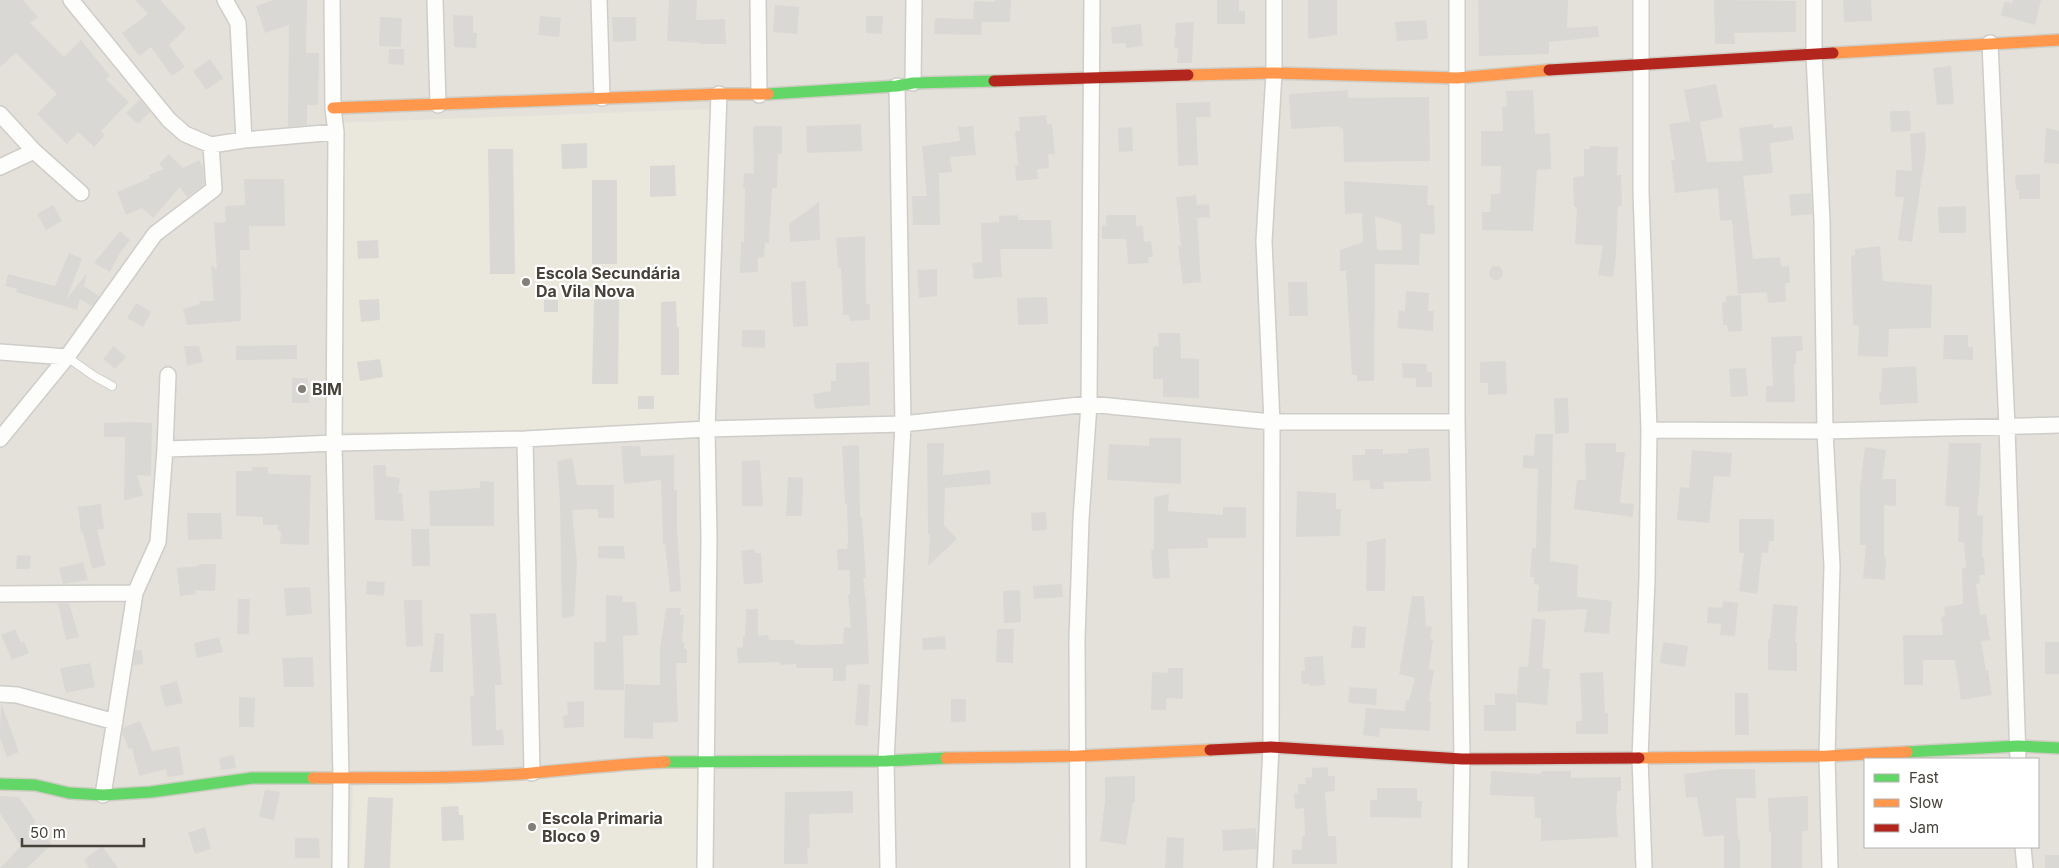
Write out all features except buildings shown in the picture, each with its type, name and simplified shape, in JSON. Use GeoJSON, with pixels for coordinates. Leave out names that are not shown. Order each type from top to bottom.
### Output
{"type":"FeatureCollection","features":[{"type":"Feature","properties":{"kind":"street"},"geometry":{"type":"LineString","coordinates":[[71,0],[169,120],[185,134],[211,145],[244,140],[336,132]]}},
{"type":"Feature","properties":{"kind":"street"},"geometry":{"type":"LineString","coordinates":[[226,0],[238,23],[244,140]]}},
{"type":"Feature","properties":{"kind":"street"},"geometry":{"type":"LineString","coordinates":[[332,0],[333,108],[336,132],[334,443],[341,777],[340,868]]}},
{"type":"Feature","properties":{"kind":"street"},"geometry":{"type":"LineString","coordinates":[[435,0],[438,105]]}},
{"type":"Feature","properties":{"kind":"street"},"geometry":{"type":"LineString","coordinates":[[599,0],[602,98]]}},
{"type":"Feature","properties":{"kind":"street"},"geometry":{"type":"LineString","coordinates":[[758,0],[760,96]]}},
{"type":"Feature","properties":{"kind":"street"},"geometry":{"type":"LineString","coordinates":[[913,83],[914,0]]}},
{"type":"Feature","properties":{"kind":"street"},"geometry":{"type":"LineString","coordinates":[[1078,868],[1077,639],[1081,519],[1089,404],[1092,0]]}},
{"type":"Feature","properties":{"kind":"street"},"geometry":{"type":"LineString","coordinates":[[1265,868],[1271,747],[1272,422],[1264,241],[1274,73],[1274,0]]}},
{"type":"Feature","properties":{"kind":"street"},"geometry":{"type":"LineString","coordinates":[[1457,0],[1457,422],[1462,759],[1460,868]]}},
{"type":"Feature","properties":{"kind":"street"},"geometry":{"type":"LineString","coordinates":[[1641,0],[1641,192],[1649,430],[1647,579],[1640,758],[1644,868]]}},
{"type":"Feature","properties":{"kind":"street"},"geometry":{"type":"LineString","coordinates":[[1814,0],[1814,55],[1822,221],[1826,431],[1832,566],[1828,756],[1830,868]]}},
{"type":"Feature","properties":{"kind":"street"},"geometry":{"type":"LineString","coordinates":[[333,108],[720,94],[760,96],[897,86],[913,83],[1092,76],[1274,73],[1458,78],[1562,69],[1640,66],[2059,40]]}},
{"type":"Feature","properties":{"kind":"street"},"geometry":{"type":"LineString","coordinates":[[1990,43],[2007,427],[2018,753]]}},
{"type":"Feature","properties":{"kind":"street"},"geometry":{"type":"LineString","coordinates":[[888,868],[886,761],[903,424],[897,86]]}},
{"type":"Feature","properties":{"kind":"street"},"geometry":{"type":"LineString","coordinates":[[705,868],[709,538],[707,429],[720,94]]}},
{"type":"Feature","properties":{"kind":"street"},"geometry":{"type":"LineString","coordinates":[[0,114],[34,151],[81,193]]}},
{"type":"Feature","properties":{"kind":"street"},"geometry":{"type":"LineString","coordinates":[[0,439],[67,357],[155,234],[214,189],[211,145]]}},
{"type":"Feature","properties":{"kind":"street"},"geometry":{"type":"LineString","coordinates":[[0,167],[34,151]]}},
{"type":"Feature","properties":{"kind":"street"},"geometry":{"type":"LineString","coordinates":[[0,352],[67,357]]}},
{"type":"Feature","properties":{"kind":"street"},"geometry":{"type":"LineString","coordinates":[[103,795],[135,593],[158,542],[168,375]]}},
{"type":"Feature","properties":{"kind":"street"},"geometry":{"type":"LineString","coordinates":[[165,449],[334,443],[525,440],[707,429],[903,424],[1089,404],[1272,422],[1457,422]]}},
{"type":"Feature","properties":{"kind":"street"},"geometry":{"type":"LineString","coordinates":[[1649,430],[1826,431],[2059,425]]}},
{"type":"Feature","properties":{"kind":"street"},"geometry":{"type":"LineString","coordinates":[[525,440],[532,773]]}},
{"type":"Feature","properties":{"kind":"street"},"geometry":{"type":"LineString","coordinates":[[0,594],[135,593]]}},
{"type":"Feature","properties":{"kind":"street"},"geometry":{"type":"LineString","coordinates":[[0,694],[17,695],[115,722]]}},
{"type":"Feature","properties":{"kind":"street"},"geometry":{"type":"LineString","coordinates":[[0,784],[35,785],[68,792],[103,795],[151,792],[252,778],[447,777],[532,773],[619,764],[707,760],[886,761],[978,757],[1078,756],[1271,747],[1462,759],[2018,753],[2059,748]]}},
{"type":"Feature","properties":{"kind":"street"},"geometry":{"type":"LineString","coordinates":[[2023,848],[2025,868]]}},
{"type":"Feature","properties":{"kind":"lane"},"geometry":{"type":"LineString","coordinates":[[67,357],[112,386]]}},
{"type":"Feature","properties":{"kind":"shaded area"},"geometry":{"type":"Polygon","coordinates":[[[0,0],[2059,0],[2059,868],[0,868],[0,0]]]}},
{"type":"Feature","properties":{"kind":"shaded area","name":"Escola Secundária Da Vila Nova"},"geometry":{"type":"Polygon","coordinates":[[[712,109],[716,432],[341,432],[336,123],[712,109]]]}},
{"type":"Feature","properties":{"kind":"shaded area","name":"Escola Primaria Bloco 9"},"geometry":{"type":"Polygon","coordinates":[[[714,765],[713,868],[350,868],[353,786],[714,765]]]}},
{"type":"Feature","properties":{"kind":"traffic: fast"},"geometry":{"type":"LineString","coordinates":[[768,94],[897,86],[913,83],[994,81]]}},
{"type":"Feature","properties":{"kind":"traffic: fast"},"geometry":{"type":"LineString","coordinates":[[1907,752],[2018,746],[2059,748]]}},
{"type":"Feature","properties":{"kind":"traffic: fast"},"geometry":{"type":"LineString","coordinates":[[665,762],[886,761],[946,758]]}},
{"type":"Feature","properties":{"kind":"traffic: fast"},"geometry":{"type":"LineString","coordinates":[[0,784],[35,785],[69,793],[103,795],[151,792],[252,778],[313,778]]}},
{"type":"Feature","properties":{"kind":"traffic: slow"},"geometry":{"type":"LineString","coordinates":[[1833,53],[2059,40]]}},
{"type":"Feature","properties":{"kind":"traffic: slow"},"geometry":{"type":"LineString","coordinates":[[1188,75],[1274,73],[1457,78],[1549,70]]}},
{"type":"Feature","properties":{"kind":"traffic: slow"},"geometry":{"type":"LineString","coordinates":[[333,108],[719,94],[768,94]]}},
{"type":"Feature","properties":{"kind":"traffic: slow"},"geometry":{"type":"LineString","coordinates":[[946,758],[1078,756],[1210,750]]}},
{"type":"Feature","properties":{"kind":"traffic: slow"},"geometry":{"type":"LineString","coordinates":[[1639,758],[1827,756],[1907,752]]}},
{"type":"Feature","properties":{"kind":"traffic: slow"},"geometry":{"type":"LineString","coordinates":[[313,778],[477,776],[665,762]]}},
{"type":"Feature","properties":{"kind":"traffic: jam"},"geometry":{"type":"LineString","coordinates":[[1549,70],[1833,53]]}},
{"type":"Feature","properties":{"kind":"traffic: jam"},"geometry":{"type":"LineString","coordinates":[[994,81],[1188,75]]}},
{"type":"Feature","properties":{"kind":"traffic: jam"},"geometry":{"type":"LineString","coordinates":[[1210,750],[1271,747],[1462,759],[1639,758]]}},
{"type":"Feature","properties":{"kind":"place","name":"Escola Secundária Da Vila Nova"},"geometry":{"type":"Point","coordinates":[526,282]}},
{"type":"Feature","properties":{"kind":"place","name":"BIM"},"geometry":{"type":"Point","coordinates":[302,389]}},
{"type":"Feature","properties":{"kind":"place","name":"Escola Primaria Bloco 9"},"geometry":{"type":"Point","coordinates":[532,827]}}]}
